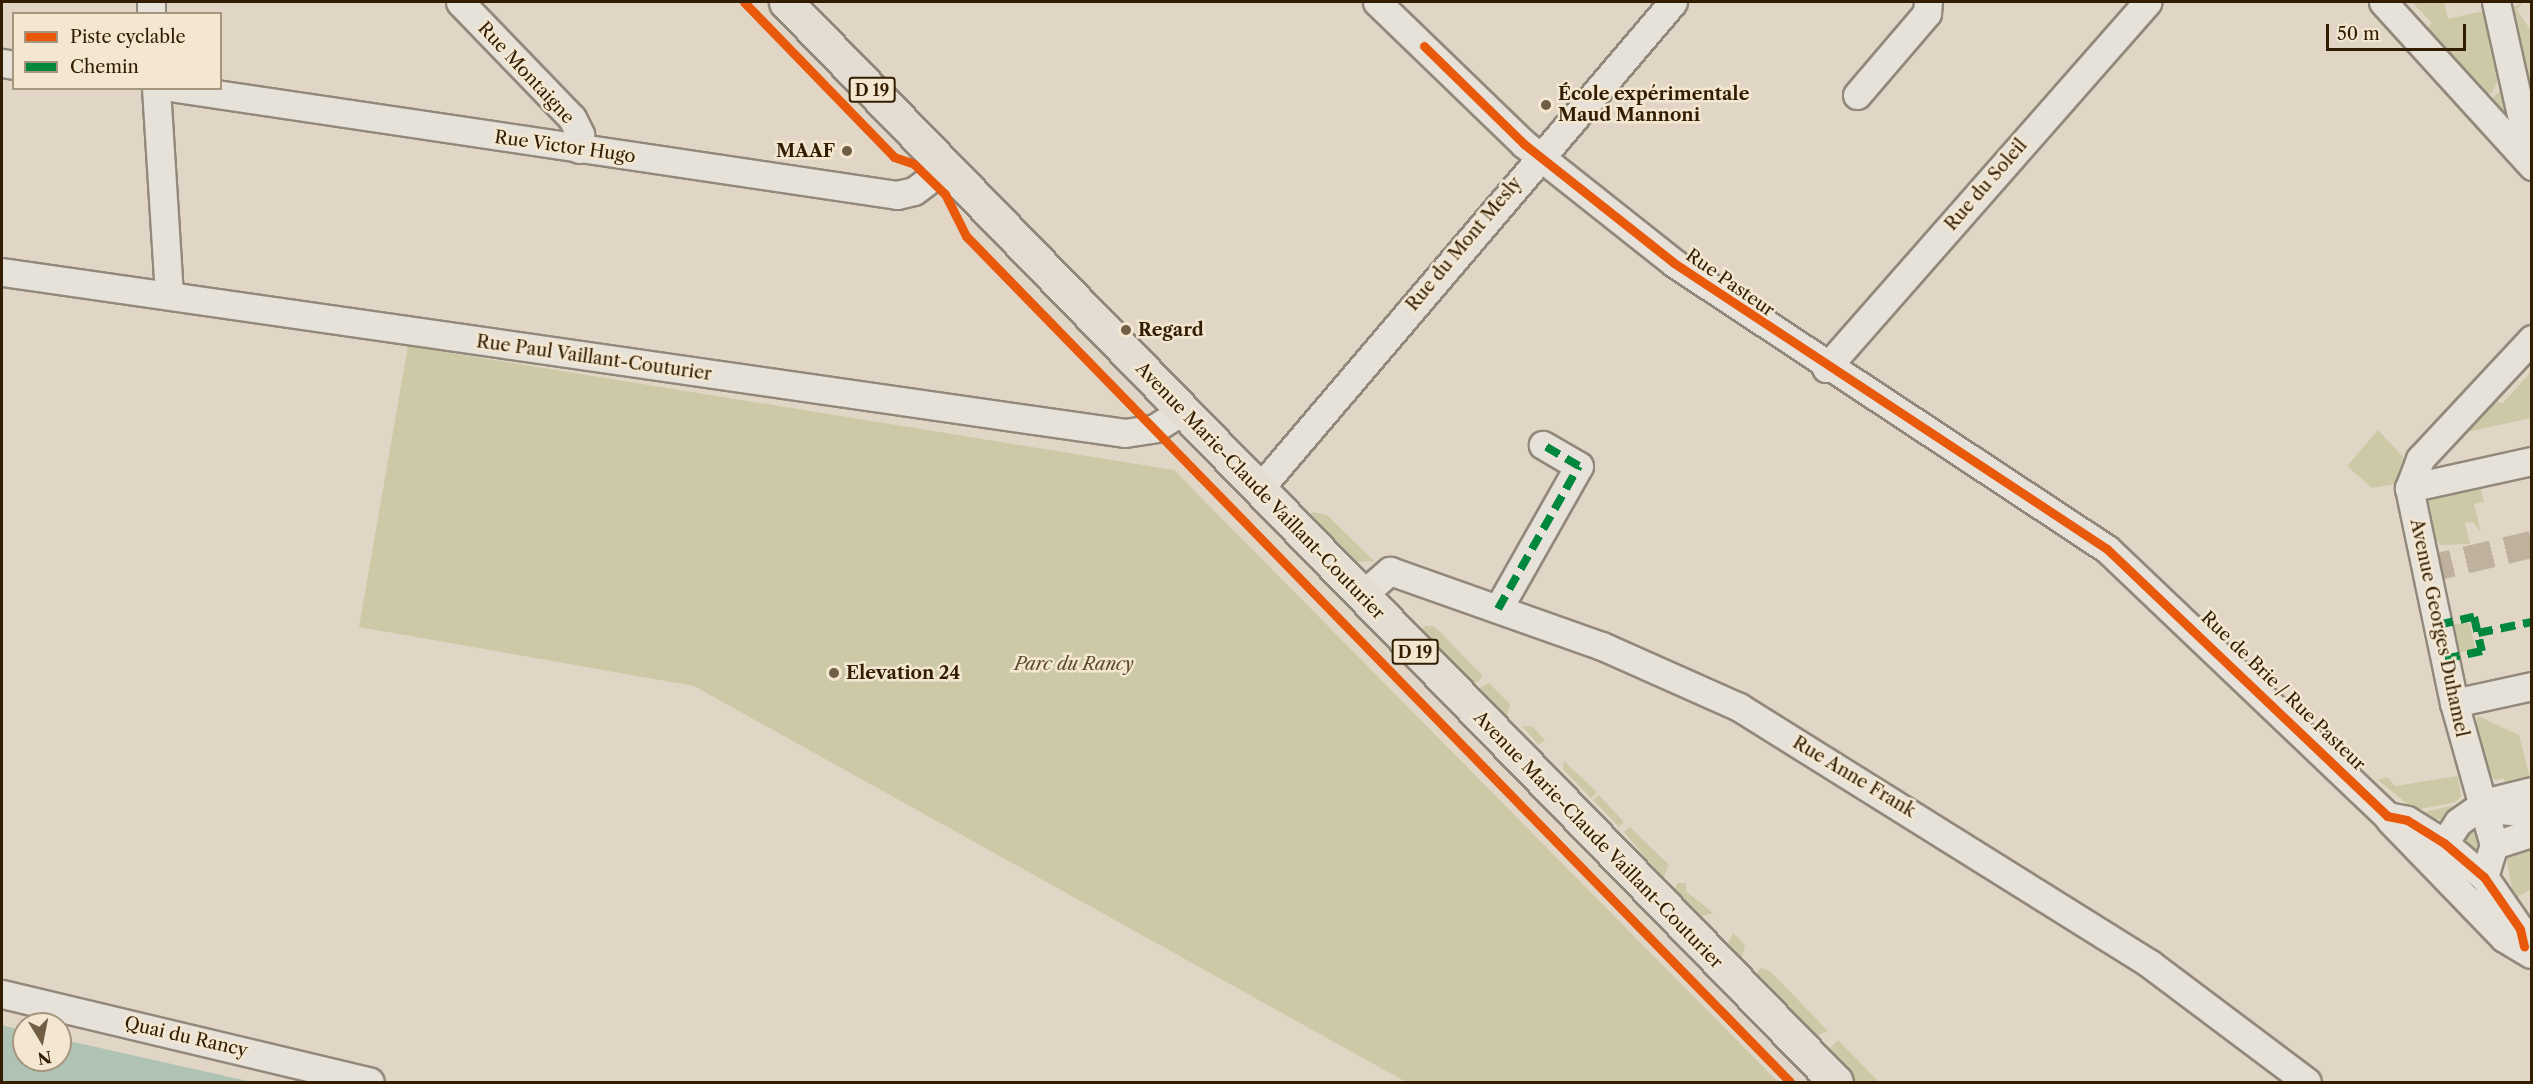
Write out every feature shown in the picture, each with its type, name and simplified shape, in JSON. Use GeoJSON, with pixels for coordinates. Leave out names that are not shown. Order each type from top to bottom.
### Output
{"type":"FeatureCollection","features":[{"type":"Feature","properties":{"kind":"main road","name":"Avenue Marie-Claude Vaillant-Couturier"},"geometry":{"type":"LineString","coordinates":[[786,2],[1836,1083]]}},
{"type":"Feature","properties":{"kind":"street","name":"Rue Montaigne"},"geometry":{"type":"LineString","coordinates":[[460,2],[572,118],[580,134],[579,149]]}},
{"type":"Feature","properties":{"kind":"street","name":"Rue Pasteur"},"geometry":{"type":"LineString","coordinates":[[1377,2],[1540,154],[1674,264],[1826,368],[2107,549]]}},
{"type":"Feature","properties":{"kind":"street","name":"Rue du Mont Mesly"},"geometry":{"type":"LineString","coordinates":[[1259,489],[1540,154],[1673,2]]}},
{"type":"Feature","properties":{"kind":"street"},"geometry":{"type":"LineString","coordinates":[[1857,95],[1927,13],[1928,2]]}},
{"type":"Feature","properties":{"kind":"street","name":"Rue du Soleil"},"geometry":{"type":"LineString","coordinates":[[1826,368],[2147,2]]}},
{"type":"Feature","properties":{"kind":"street"},"geometry":{"type":"LineString","coordinates":[[2383,2],[2503,140],[2532,165]]}},
{"type":"Feature","properties":{"kind":"street"},"geometry":{"type":"LineString","coordinates":[[2496,2],[2532,165]]}},
{"type":"Feature","properties":{"kind":"street"},"geometry":{"type":"LineString","coordinates":[[156,90],[169,295]]}},
{"type":"Feature","properties":{"kind":"street","name":"Rue Victor Hugo"},"geometry":{"type":"LineString","coordinates":[[189,90],[897,195],[914,191],[946,167]]}},
{"type":"Feature","properties":{"kind":"street","name":"Rue Paul Vaillant-Couturier"},"geometry":{"type":"LineString","coordinates":[[2,272],[1125,433],[1155,428],[1182,411]]}},
{"type":"Feature","properties":{"kind":"street"},"geometry":{"type":"LineString","coordinates":[[2409,488],[2420,459],[2532,339]]}},
{"type":"Feature","properties":{"kind":"street"},"geometry":{"type":"LineString","coordinates":[[1498,609],[1578,466],[1543,446]]}},
{"type":"Feature","properties":{"kind":"street"},"geometry":{"type":"LineString","coordinates":[[2409,488],[2532,461]]}},
{"type":"Feature","properties":{"kind":"street","name":"Avenue Georges Duhamel"},"geometry":{"type":"LineString","coordinates":[[2409,488],[2454,703],[2480,808],[2494,845]]}},
{"type":"Feature","properties":{"kind":"street","name":"Rue de Brie / Rue Pasteur"},"geometry":{"type":"LineString","coordinates":[[2107,549],[2387,816],[2407,820],[2444,843],[2484,877]]}},
{"type":"Feature","properties":{"kind":"street","name":"Rue Anne Frank"},"geometry":{"type":"LineString","coordinates":[[1362,595],[1390,572],[1602,646],[1739,707],[2150,964],[2307,1083]]}},
{"type":"Feature","properties":{"kind":"street"},"geometry":{"type":"LineString","coordinates":[[2454,703],[2532,686]]}},
{"type":"Feature","properties":{"kind":"street"},"geometry":{"type":"LineString","coordinates":[[2449,882],[2444,843],[2458,822],[2480,808],[2532,791]]}},
{"type":"Feature","properties":{"kind":"street"},"geometry":{"type":"LineString","coordinates":[[2480,808],[2532,813]]}},
{"type":"Feature","properties":{"kind":"street"},"geometry":{"type":"LineString","coordinates":[[2387,816],[2504,938],[2528,951]]}},
{"type":"Feature","properties":{"kind":"street"},"geometry":{"type":"LineString","coordinates":[[2484,877],[2494,845],[2532,832]]}},
{"type":"Feature","properties":{"kind":"street"},"geometry":{"type":"LineString","coordinates":[[2449,882],[2484,877]]}},
{"type":"Feature","properties":{"kind":"street"},"geometry":{"type":"LineString","coordinates":[[2484,877],[2520,928],[2528,951]]}},
{"type":"Feature","properties":{"kind":"street","name":"Quai du Rancy"},"geometry":{"type":"LineString","coordinates":[[2,994],[370,1083]]}},
{"type":"Feature","properties":{"kind":"green space"},"geometry":{"type":"Polygon","coordinates":[[[2412,2],[2444,2],[2448,19],[2484,11],[2499,78],[2492,93],[2485,94],[2423,31],[2432,23],[2412,2]]]}},
{"type":"Feature","properties":{"kind":"green space"},"geometry":{"type":"Polygon","coordinates":[[[2523,2],[2517,10],[2531,31],[2531,110],[2509,9],[2523,2]]]}},
{"type":"Feature","properties":{"kind":"green space"},"geometry":{"type":"Polygon","coordinates":[[[2504,87],[2515,132],[2489,101],[2504,87]]]}},
{"type":"Feature","properties":{"kind":"green space","name":"Parc du Rancy"},"geometry":{"type":"Polygon","coordinates":[[[408,346],[1174,470],[1778,1082],[1406,1082],[694,686],[359,627],[408,346]]]}},
{"type":"Feature","properties":{"kind":"green space"},"geometry":{"type":"Polygon","coordinates":[[[2531,372],[2531,418],[2467,432],[2467,425],[2493,397],[2502,404],[2531,372]]]}},
{"type":"Feature","properties":{"kind":"green space"},"geometry":{"type":"Polygon","coordinates":[[[2378,430],[2405,459],[2395,484],[2372,488],[2347,466],[2378,430]]]}},
{"type":"Feature","properties":{"kind":"green space"},"geometry":{"type":"Polygon","coordinates":[[[2479,480],[2484,502],[2474,504],[2481,533],[2473,522],[2465,523],[2470,544],[2440,545],[2431,533],[2425,496],[2479,480]]]}},
{"type":"Feature","properties":{"kind":"green space"},"geometry":{"type":"Polygon","coordinates":[[[1313,512],[1327,515],[1374,561],[1351,562],[1306,517],[1313,512]]]}},
{"type":"Feature","properties":{"kind":"green space"},"geometry":{"type":"Polygon","coordinates":[[[2470,623],[2475,649],[2457,653],[2451,625],[2470,623]]]}},
{"type":"Feature","properties":{"kind":"green space"},"geometry":{"type":"Polygon","coordinates":[[[1425,626],[1434,626],[1483,676],[1472,688],[1419,633],[1425,626]]]}},
{"type":"Feature","properties":{"kind":"green space"},"geometry":{"type":"Polygon","coordinates":[[[1489,683],[1510,704],[1506,719],[1474,691],[1489,683]]]}},
{"type":"Feature","properties":{"kind":"green space"},"geometry":{"type":"Polygon","coordinates":[[[2478,716],[2519,735],[2530,778],[2505,785],[2504,778],[2495,780],[2487,772],[2474,728],[2478,716]]]}},
{"type":"Feature","properties":{"kind":"green space"},"geometry":{"type":"Polygon","coordinates":[[[1522,726],[1532,726],[1545,740],[1539,745],[1522,726]]]}},
{"type":"Feature","properties":{"kind":"green space"},"geometry":{"type":"Polygon","coordinates":[[[1564,761],[1597,792],[1591,798],[1563,769],[1564,761]]]}},
{"type":"Feature","properties":{"kind":"green space"},"geometry":{"type":"Polygon","coordinates":[[[2458,776],[2461,796],[2456,802],[2415,810],[2378,780],[2387,777],[2395,786],[2458,776]]]}},
{"type":"Feature","properties":{"kind":"green space"},"geometry":{"type":"Polygon","coordinates":[[[1599,795],[1624,822],[1619,827],[1593,800],[1599,795]]]}},
{"type":"Feature","properties":{"kind":"green space"},"geometry":{"type":"Polygon","coordinates":[[[2460,804],[2443,819],[2425,821],[2415,814],[2460,804]]]}},
{"type":"Feature","properties":{"kind":"green space"},"geometry":{"type":"Polygon","coordinates":[[[2476,824],[2483,858],[2464,850],[2459,833],[2476,824]]]}},
{"type":"Feature","properties":{"kind":"green space"},"geometry":{"type":"Polygon","coordinates":[[[1630,827],[1669,865],[1663,878],[1624,832],[1630,827]]]}},
{"type":"Feature","properties":{"kind":"green space"},"geometry":{"type":"Polygon","coordinates":[[[2531,846],[2531,889],[2514,899],[2506,856],[2531,846]]]}},
{"type":"Feature","properties":{"kind":"green space"},"geometry":{"type":"Polygon","coordinates":[[[1678,883],[1686,883],[1686,891],[1713,913],[1702,916],[1689,905],[1674,890],[1678,883]]]}},
{"type":"Feature","properties":{"kind":"green space"},"geometry":{"type":"Polygon","coordinates":[[[1733,933],[1745,945],[1740,964],[1725,950],[1733,933]]]}},
{"type":"Feature","properties":{"kind":"green space"},"geometry":{"type":"Polygon","coordinates":[[[1761,968],[1771,972],[1828,1031],[1816,1036],[1816,1043],[1753,977],[1761,968]]]}},
{"type":"Feature","properties":{"kind":"green space"},"geometry":{"type":"Polygon","coordinates":[[[1838,1040],[1879,1082],[1855,1082],[1826,1052],[1838,1040]]]}},
{"type":"Feature","properties":{"kind":"shaded area"},"geometry":{"type":"Polygon","coordinates":[[[2,1025],[12,1028],[12,1072],[72,1072],[72,1042],[252,1082],[2,1082],[2,1025]]]}},
{"type":"Feature","properties":{"kind":"tunnel"},"geometry":{"type":"LineString","coordinates":[[2426,569],[2532,544]]}},
{"type":"Feature","properties":{"kind":"marked path"},"geometry":{"type":"LineString","coordinates":[[1498,609],[1579,466],[1543,445]]}},
{"type":"Feature","properties":{"kind":"marked path"},"geometry":{"type":"LineString","coordinates":[[2438,625],[2474,617],[2482,651],[2445,659]]}},
{"type":"Feature","properties":{"kind":"marked path"},"geometry":{"type":"LineString","coordinates":[[2478,633],[2532,622]]}},
{"type":"Feature","properties":{"kind":"cycle path"},"geometry":{"type":"LineString","coordinates":[[744,2],[894,157],[914,164],[945,194],[966,236],[1790,1082]]}},
{"type":"Feature","properties":{"kind":"cycle path"},"geometry":{"type":"LineString","coordinates":[[1424,46],[1524,144],[1674,263],[2107,549],[2387,816],[2407,820],[2444,843],[2484,877],[2520,929],[2524,947]]}},
{"type":"Feature","properties":{"kind":"place","name":"École expérimentale Maud Mannoni"},"geometry":{"type":"Point","coordinates":[1546,105]}},
{"type":"Feature","properties":{"kind":"place","name":"MAAF"},"geometry":{"type":"Point","coordinates":[847,151]}},
{"type":"Feature","properties":{"kind":"place","name":"Regard"},"geometry":{"type":"Point","coordinates":[1126,330]}},
{"type":"Feature","properties":{"kind":"place","name":"Elevation 24"},"geometry":{"type":"Point","coordinates":[834,673]}}]}
